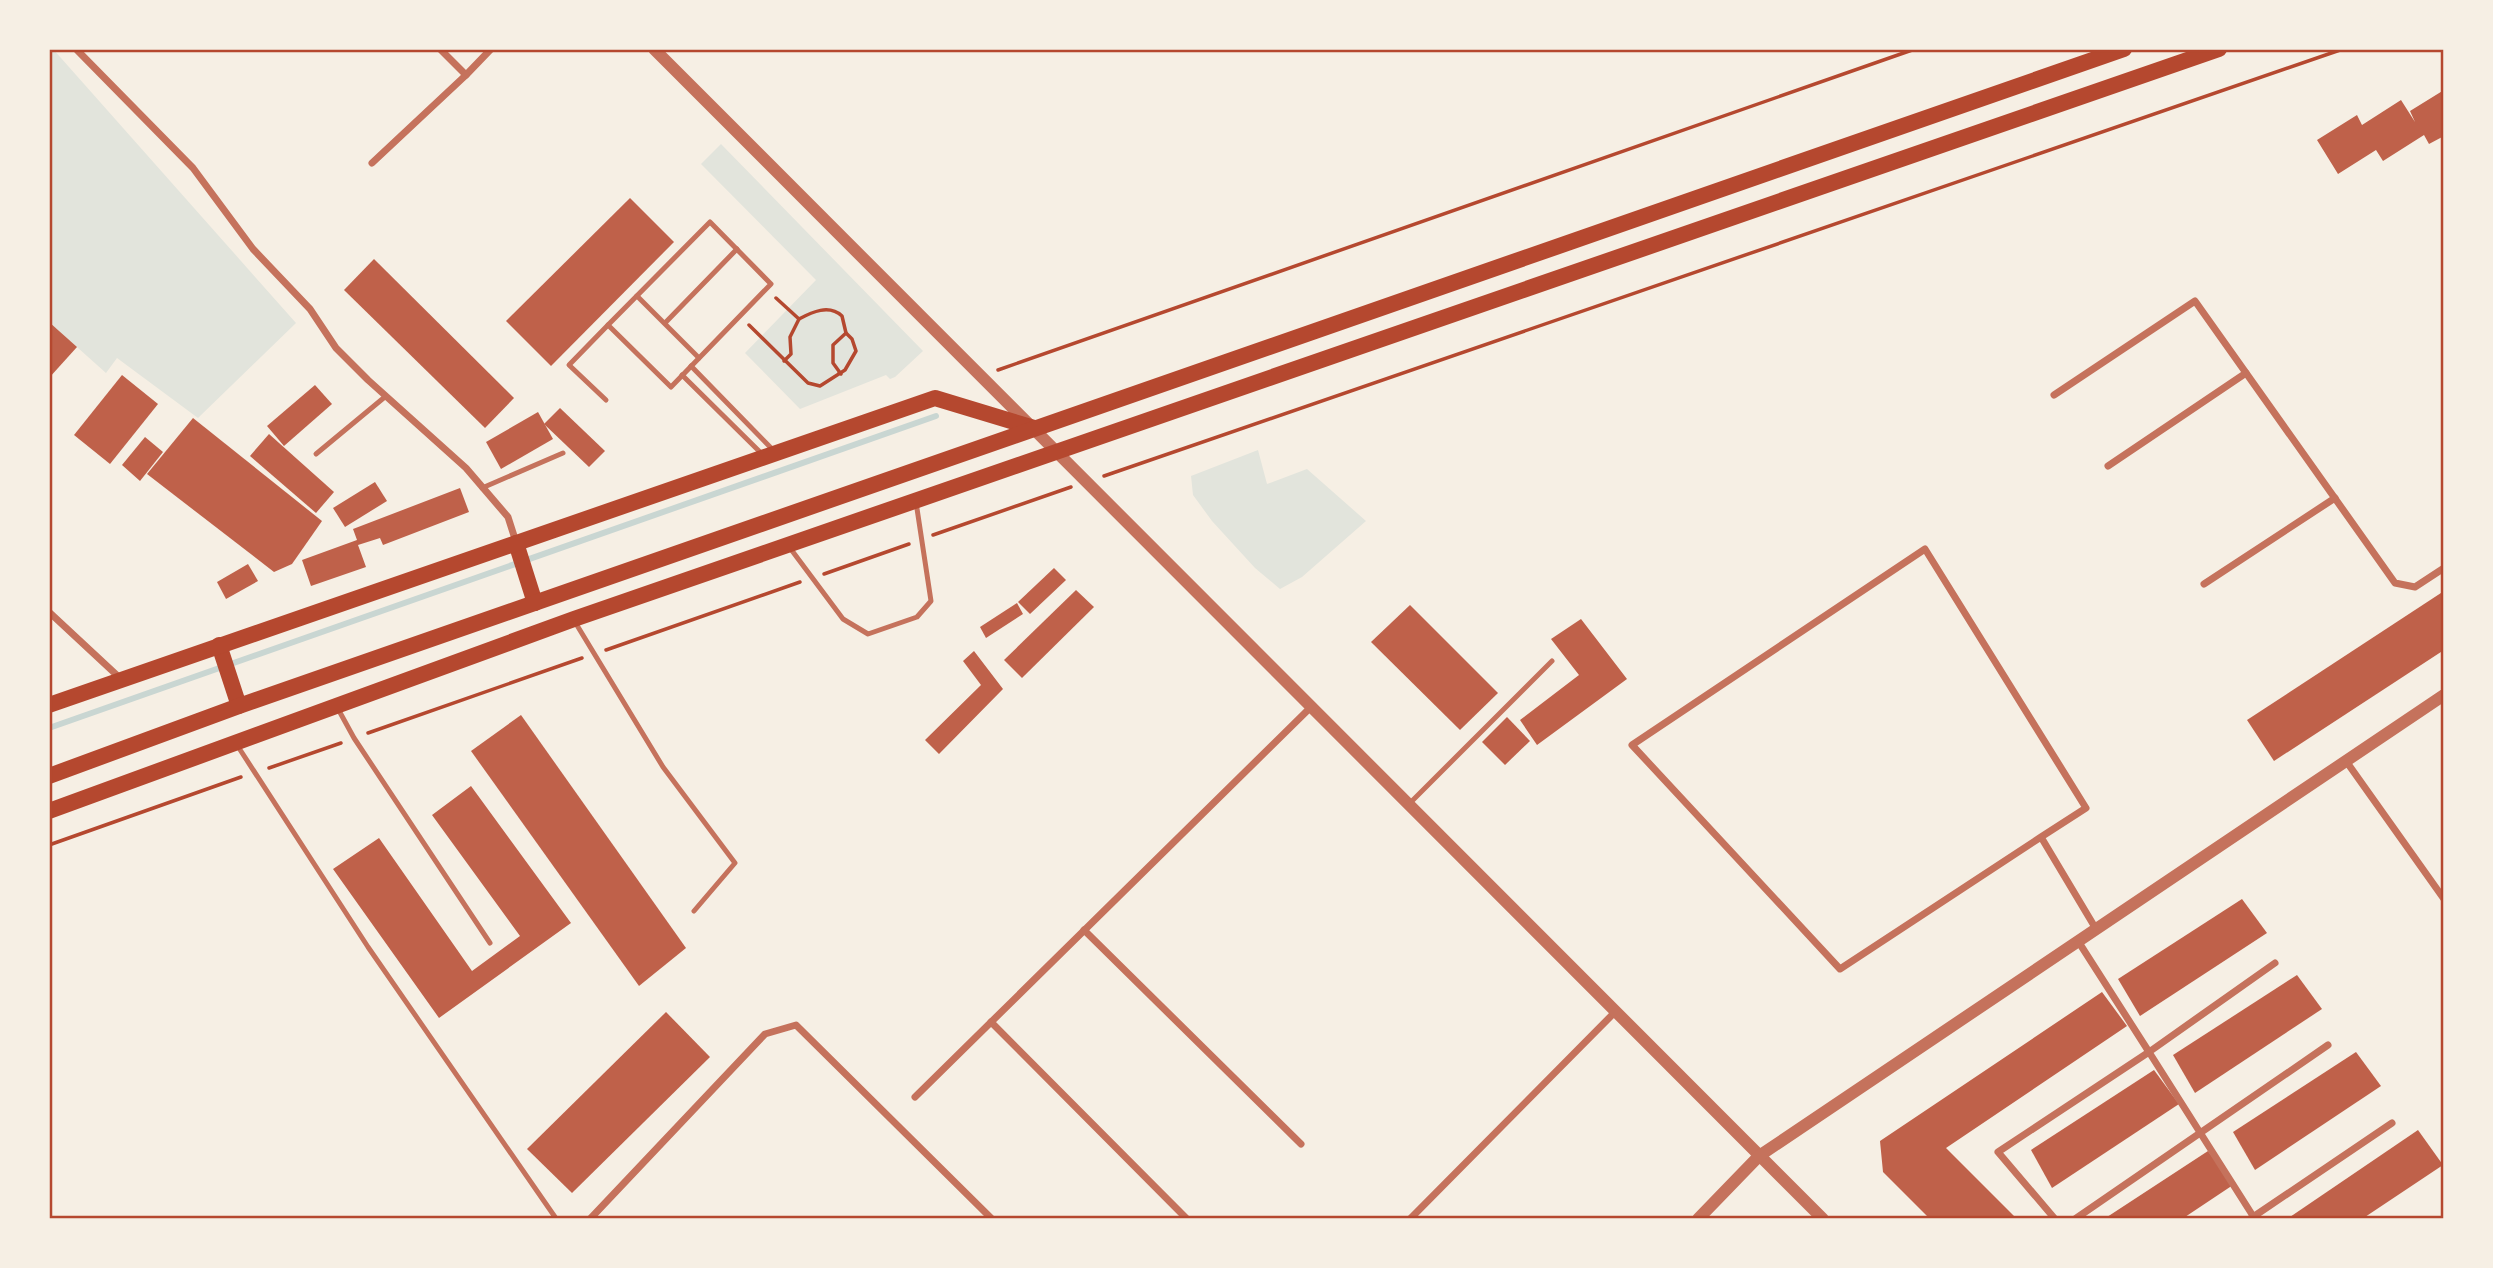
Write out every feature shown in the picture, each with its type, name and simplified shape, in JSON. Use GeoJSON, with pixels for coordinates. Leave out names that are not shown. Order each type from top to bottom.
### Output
{"type":"FeatureCollection","features":[{"type":"Feature","properties":{"kind":"main road"},"geometry":{"type":"LineString","coordinates":[[49,776],[239,706],[2124,49]]}},
{"type":"Feature","properties":{"kind":"main road"},"geometry":{"type":"LineString","coordinates":[[49,811],[574,619],[2219,49]]}},
{"type":"Feature","properties":{"kind":"main road"},"geometry":{"type":"LineString","coordinates":[[49,705],[935,398],[1034,428]]}},
{"type":"Feature","properties":{"kind":"main road"},"geometry":{"type":"LineString","coordinates":[[516,543],[535,603]]}},
{"type":"Feature","properties":{"kind":"main road"},"geometry":{"type":"LineString","coordinates":[[219,645],[239,706]]}},
{"type":"Feature","properties":{"kind":"street"},"geometry":{"type":"LineString","coordinates":[[440,49],[466,75]]}},
{"type":"Feature","properties":{"kind":"street"},"geometry":{"type":"LineString","coordinates":[[372,163],[491,49]]}},
{"type":"Feature","properties":{"kind":"street"},"geometry":{"type":"LineString","coordinates":[[654,49],[1823,1219]]}},
{"type":"Feature","properties":{"kind":"street"},"geometry":{"type":"LineString","coordinates":[[77,50],[193,168],[253,249],[310,309],[336,348],[466,468],[508,517],[516,543]]}},
{"type":"Feature","properties":{"kind":"street"},"geometry":{"type":"LineString","coordinates":[[2054,395],[2194,301],[2395,583],[2415,587],[2444,568]]}},
{"type":"Feature","properties":{"kind":"street"},"geometry":{"type":"LineString","coordinates":[[2108,467],[2246,373]]}},
{"type":"Feature","properties":{"kind":"street"},"geometry":{"type":"LineString","coordinates":[[2204,584],[2335,498]]}},
{"type":"Feature","properties":{"kind":"street"},"geometry":{"type":"LineString","coordinates":[[1925,549],[2086,807],[2041,837],[1840,969],[1632,745],[1925,549]]}},
{"type":"Feature","properties":{"kind":"street"},"geometry":{"type":"LineString","coordinates":[[49,612],[122,679]]}},
{"type":"Feature","properties":{"kind":"street"},"geometry":{"type":"LineString","coordinates":[[1698,1219],[1759,1156],[2444,695]]}},
{"type":"Feature","properties":{"kind":"street"},"geometry":{"type":"LineString","coordinates":[[915,1097],[1312,705]]}},
{"type":"Feature","properties":{"kind":"street"},"geometry":{"type":"LineString","coordinates":[[2345,760],[2444,899]]}},
{"type":"Feature","properties":{"kind":"street"},"geometry":{"type":"LineString","coordinates":[[2041,837],[2096,929]]}},
{"type":"Feature","properties":{"kind":"street"},"geometry":{"type":"LineString","coordinates":[[1084,930],[1301,1144]]}},
{"type":"Feature","properties":{"kind":"street"},"geometry":{"type":"LineString","coordinates":[[2078,941],[2251,1218],[2392,1123]]}},
{"type":"Feature","properties":{"kind":"street"},"geometry":{"type":"LineString","coordinates":[[2055,1219],[1998,1152],[2149,1052],[2275,963]]}},
{"type":"Feature","properties":{"kind":"street"},"geometry":{"type":"LineString","coordinates":[[1409,1219],[1616,1011]]}},
{"type":"Feature","properties":{"kind":"street"},"geometry":{"type":"LineString","coordinates":[[991,1022],[1187,1219]]}},
{"type":"Feature","properties":{"kind":"street"},"geometry":{"type":"LineString","coordinates":[[590,1219],[765,1034],[796,1025],[992,1219]]}},
{"type":"Feature","properties":{"kind":"street"},"geometry":{"type":"LineString","coordinates":[[2075,1219],[2328,1045]]}},
{"type":"Feature","properties":{"kind":"lane"},"geometry":{"type":"LineString","coordinates":[[606,400],[569,365],[608,325],[710,222],[771,284],[671,387],[608,325]]}},
{"type":"Feature","properties":{"kind":"lane"},"geometry":{"type":"LineString","coordinates":[[665,323],[737,249]]}},
{"type":"Feature","properties":{"kind":"lane"},"geometry":{"type":"LineString","coordinates":[[637,296],[699,358]]}},
{"type":"Feature","properties":{"kind":"lane"},"geometry":{"type":"LineString","coordinates":[[691,366],[771,455]]}},
{"type":"Feature","properties":{"kind":"lane"},"geometry":{"type":"LineString","coordinates":[[682,375],[771,455]]}},
{"type":"Feature","properties":{"kind":"lane"},"geometry":{"type":"LineString","coordinates":[[316,454],[386,396]]}},
{"type":"Feature","properties":{"kind":"lane"},"geometry":{"type":"LineString","coordinates":[[482,488],[563,453]]}},
{"type":"Feature","properties":{"kind":"lane"},"geometry":{"type":"LineString","coordinates":[[788,545],[844,619],[868,634],[917,617],[931,601],[915,500]]}},
{"type":"Feature","properties":{"kind":"lane"},"geometry":{"type":"LineString","coordinates":[[574,619],[663,767],[735,863],[694,911]]}},
{"type":"Feature","properties":{"kind":"lane"},"geometry":{"type":"LineString","coordinates":[[1410,803],[1552,661]]}},
{"type":"Feature","properties":{"kind":"lane"},"geometry":{"type":"LineString","coordinates":[[336,706],[354,738],[490,943]]}},
{"type":"Feature","properties":{"kind":"lane"},"geometry":{"type":"LineString","coordinates":[[236,743],[368,947],[555,1217],[553,1219]]}},
{"type":"Feature","properties":{"kind":"path"},"geometry":{"type":"LineString","coordinates":[[49,845],[1088,481],[2343,49]]}},
{"type":"Feature","properties":{"kind":"path"},"geometry":{"type":"LineString","coordinates":[[766,289],[799,319]]}},
{"type":"Feature","properties":{"kind":"path"},"geometry":{"type":"LineString","coordinates":[[740,316],[784,361],[800,377],[820,386],[840,373],[853,359],[856,351],[837,311],[814,311],[799,319],[790,337],[791,354],[784,361]]}},
{"type":"Feature","properties":{"kind":"path"},"geometry":{"type":"LineString","coordinates":[[840,373],[833,363],[832,345],[846,333]]}},
{"type":"Feature","properties":{"kind":"shaded area"},"geometry":{"type":"Polygon","coordinates":[[[49,49],[53,49],[296,323],[198,418],[117,358],[106,373],[49,322],[49,49]]]}},
{"type":"Feature","properties":{"kind":"shaded area"},"geometry":{"type":"Polygon","coordinates":[[[721,144],[923,351],[895,377],[890,379],[886,375],[800,409],[745,353],[816,280],[701,164],[721,144]]]}},
{"type":"Feature","properties":{"kind":"shaded area"},"geometry":{"type":"Polygon","coordinates":[[[1258,450],[1267,484],[1307,469],[1366,521],[1302,577],[1280,589],[1255,568],[1212,521],[1193,495],[1191,476],[1258,450]]]}},
{"type":"Feature","properties":{"kind":"building"},"geometry":{"type":"Polygon","coordinates":[[[2444,90],[2444,136],[2429,144],[2424,135],[2383,161],[2376,150],[2338,174],[2317,140],[2357,115],[2362,125],[2401,100],[2415,122],[2410,111],[2444,90]]]}},
{"type":"Feature","properties":{"kind":"building"},"geometry":{"type":"Polygon","coordinates":[[[630,198],[674,242],[551,366],[506,321],[630,198]]]}},
{"type":"Feature","properties":{"kind":"building"},"geometry":{"type":"Polygon","coordinates":[[[374,259],[514,398],[485,428],[344,290],[374,259]]]}},
{"type":"Feature","properties":{"kind":"building"},"geometry":{"type":"Polygon","coordinates":[[[49,322],[77,347],[49,378],[49,322]]]}},
{"type":"Feature","properties":{"kind":"building"},"geometry":{"type":"Polygon","coordinates":[[[122,375],[158,404],[110,464],[74,435],[122,375]]]}},
{"type":"Feature","properties":{"kind":"building"},"geometry":{"type":"Polygon","coordinates":[[[315,385],[332,404],[284,446],[267,426],[315,385]]]}},
{"type":"Feature","properties":{"kind":"building"},"geometry":{"type":"Polygon","coordinates":[[[560,408],[605,451],[589,467],[544,424],[560,408]]]}},
{"type":"Feature","properties":{"kind":"building"},"geometry":{"type":"Polygon","coordinates":[[[538,412],[553,439],[501,469],[486,442],[538,412]]]}},
{"type":"Feature","properties":{"kind":"building"},"geometry":{"type":"Polygon","coordinates":[[[193,418],[322,521],[292,564],[274,572],[147,474],[193,418]]]}},
{"type":"Feature","properties":{"kind":"building"},"geometry":{"type":"Polygon","coordinates":[[[269,434],[334,492],[316,513],[250,456],[269,434]]]}},
{"type":"Feature","properties":{"kind":"building"},"geometry":{"type":"Polygon","coordinates":[[[145,437],[163,452],[140,481],[122,465],[145,437]]]}},
{"type":"Feature","properties":{"kind":"building"},"geometry":{"type":"Polygon","coordinates":[[[375,482],[387,501],[345,527],[333,508],[375,482]]]}},
{"type":"Feature","properties":{"kind":"building"},"geometry":{"type":"Polygon","coordinates":[[[460,488],[469,512],[383,545],[380,538],[358,545],[366,567],[311,586],[302,560],[357,540],[353,529],[460,488]]]}},
{"type":"Feature","properties":{"kind":"building"},"geometry":{"type":"Polygon","coordinates":[[[248,564],[258,581],[226,599],[217,582],[248,564]]]}},
{"type":"Feature","properties":{"kind":"building"},"geometry":{"type":"Polygon","coordinates":[[[1054,568],[1066,580],[1030,614],[1018,602],[1054,568]]]}},
{"type":"Feature","properties":{"kind":"building"},"geometry":{"type":"Polygon","coordinates":[[[1076,590],[1094,607],[1022,678],[1004,660],[1076,590]]]}},
{"type":"Feature","properties":{"kind":"building"},"geometry":{"type":"Polygon","coordinates":[[[2444,591],[2444,650],[2274,761],[2247,720],[2444,591]]]}},
{"type":"Feature","properties":{"kind":"building"},"geometry":{"type":"Polygon","coordinates":[[[1017,603],[1023,614],[986,638],[980,627],[1017,603]]]}},
{"type":"Feature","properties":{"kind":"building"},"geometry":{"type":"Polygon","coordinates":[[[1410,605],[1498,693],[1460,730],[1371,642],[1410,605]]]}},
{"type":"Feature","properties":{"kind":"building"},"geometry":{"type":"Polygon","coordinates":[[[1581,619],[1627,679],[1537,745],[1520,720],[1579,675],[1551,639],[1581,619]]]}},
{"type":"Feature","properties":{"kind":"building"},"geometry":{"type":"Polygon","coordinates":[[[974,651],[1003,689],[939,754],[925,740],[981,685],[963,661],[974,651]]]}},
{"type":"Feature","properties":{"kind":"building"},"geometry":{"type":"Polygon","coordinates":[[[521,715],[686,948],[639,986],[471,751],[521,715]]]}},
{"type":"Feature","properties":{"kind":"building"},"geometry":{"type":"Polygon","coordinates":[[[1507,717],[1530,741],[1505,765],[1482,742],[1507,717]]]}},
{"type":"Feature","properties":{"kind":"building"},"geometry":{"type":"Polygon","coordinates":[[[471,786],[571,923],[439,1018],[333,869],[379,838],[472,971],[520,936],[432,815],[471,786]]]}},
{"type":"Feature","properties":{"kind":"building"},"geometry":{"type":"Polygon","coordinates":[[[2242,899],[2267,933],[2140,1016],[2118,979],[2242,899]]]}},
{"type":"Feature","properties":{"kind":"building"},"geometry":{"type":"Polygon","coordinates":[[[2297,975],[2322,1009],[2195,1093],[2173,1055],[2297,975]]]}},
{"type":"Feature","properties":{"kind":"building"},"geometry":{"type":"Polygon","coordinates":[[[2102,992],[2127,1026],[1946,1148],[2017,1219],[1930,1219],[1883,1172],[1880,1141],[2102,992]]]}},
{"type":"Feature","properties":{"kind":"building"},"geometry":{"type":"Polygon","coordinates":[[[666,1012],[710,1057],[572,1193],[527,1149],[666,1012]]]}},
{"type":"Feature","properties":{"kind":"building"},"geometry":{"type":"Polygon","coordinates":[[[2356,1052],[2381,1086],[2255,1170],[2233,1132],[2356,1052]]]}},
{"type":"Feature","properties":{"kind":"building"},"geometry":{"type":"Polygon","coordinates":[[[2154,1070],[2179,1104],[2052,1188],[2031,1150],[2154,1070]]]}},
{"type":"Feature","properties":{"kind":"building"},"geometry":{"type":"Polygon","coordinates":[[[2418,1130],[2443,1165],[2362,1219],[2287,1219],[2418,1130]]]}},
{"type":"Feature","properties":{"kind":"building"},"geometry":{"type":"Polygon","coordinates":[[[2208,1151],[2233,1185],[2182,1219],[2104,1219],[2208,1151]]]}},
{"type":"Feature","properties":{"kind":"waterway"},"geometry":{"type":"LineString","coordinates":[[49,728],[936,416]]}}]}
